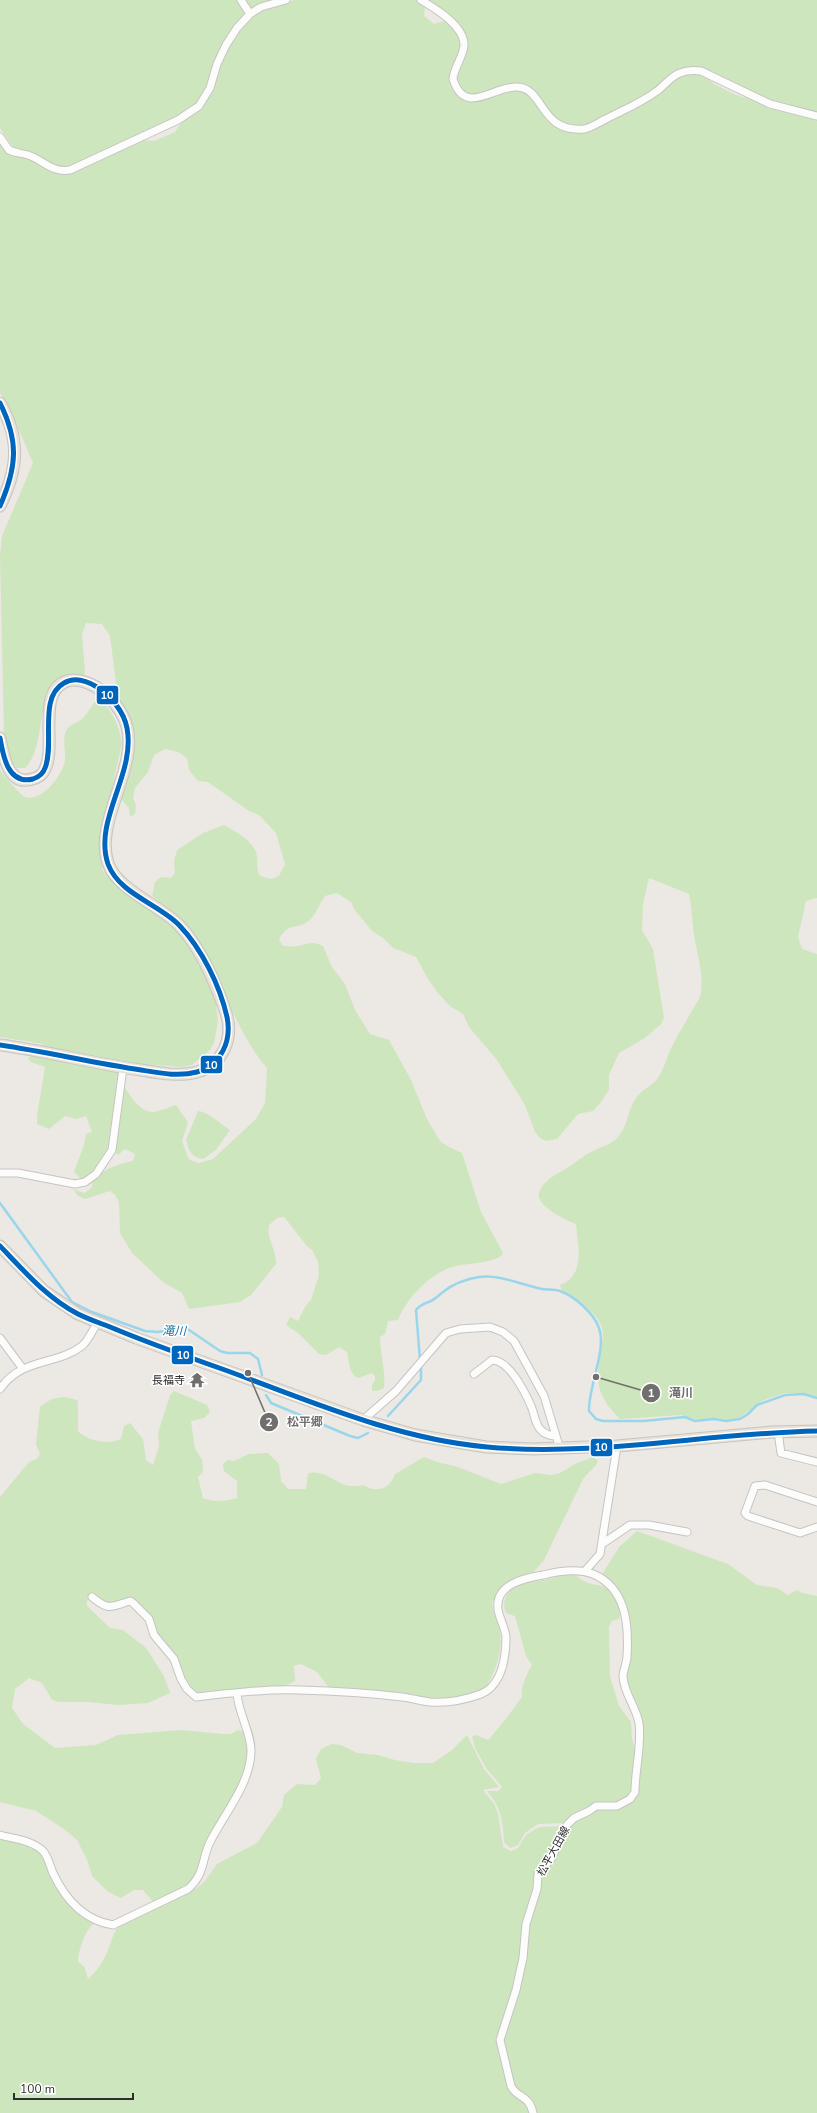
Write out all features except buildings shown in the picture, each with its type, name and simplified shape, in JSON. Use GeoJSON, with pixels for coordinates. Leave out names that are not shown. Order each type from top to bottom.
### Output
{"type":"FeatureCollection","features":[{"type":"Feature","properties":{"kind":"highway"},"geometry":{"type":"LineString","coordinates":[[0,403],[11,429],[15,449],[15,463],[10,486],[0,506]]}},
{"type":"Feature","properties":{"kind":"highway"},"geometry":{"type":"LineString","coordinates":[[0,738],[3,756],[9,771],[21,780],[29,781],[38,777],[45,770],[48,761],[49,702],[57,688],[63,683],[76,680],[90,684],[104,693],[120,711],[126,723],[128,732],[127,753],[106,832],[105,850],[108,864],[120,880],[165,913],[188,937],[220,996],[228,1021],[229,1032],[227,1042],[221,1056],[211,1066],[196,1073],[186,1074],[124,1068],[0,1045]]}},
{"type":"Feature","properties":{"kind":"highway"},"geometry":{"type":"LineString","coordinates":[[0,1246],[56,1300],[78,1314],[97,1323],[364,1420],[415,1435],[452,1442],[510,1448],[560,1449],[616,1446],[778,1432],[817,1432]]}},
{"type":"Feature","properties":{"kind":"street"},"geometry":{"type":"LineString","coordinates":[[241,0],[250,14]]}},
{"type":"Feature","properties":{"kind":"street"},"geometry":{"type":"LineString","coordinates":[[0,137],[9,150],[28,155],[55,170],[63,171],[70,170],[178,120],[200,106],[205,98],[226,45],[237,28],[250,14],[261,7],[286,0]]}},
{"type":"Feature","properties":{"kind":"street"},"geometry":{"type":"LineString","coordinates":[[421,0],[454,24],[463,37],[464,47],[453,79],[459,91],[469,98],[478,98],[511,87],[526,89],[532,93],[553,121],[564,128],[587,129],[646,98],[679,73],[690,70],[701,71],[770,104],[817,116]]}},
{"type":"Feature","properties":{"kind":"street"},"geometry":{"type":"LineString","coordinates":[[0,1173],[18,1173],[75,1184],[85,1182],[96,1174],[112,1150],[124,1068]]}},
{"type":"Feature","properties":{"kind":"street"},"geometry":{"type":"LineString","coordinates":[[0,1389],[4,1383],[23,1369],[45,1360],[64,1356],[83,1346],[97,1323]]}},
{"type":"Feature","properties":{"kind":"street"},"geometry":{"type":"LineString","coordinates":[[364,1420],[396,1391],[446,1333],[460,1329],[490,1327],[503,1332],[514,1341],[544,1396],[560,1449]]}},
{"type":"Feature","properties":{"kind":"street"},"geometry":{"type":"LineString","coordinates":[[0,1338],[23,1369]]}},
{"type":"Feature","properties":{"kind":"street"},"geometry":{"type":"LineString","coordinates":[[474,1374],[492,1360],[500,1362],[514,1376],[526,1396],[539,1428],[548,1436],[556,1436]]}},
{"type":"Feature","properties":{"kind":"street"},"geometry":{"type":"LineString","coordinates":[[778,1432],[781,1453],[817,1462]]}},
{"type":"Feature","properties":{"kind":"street"},"geometry":{"type":"LineString","coordinates":[[92,1597],[104,1606],[110,1608],[130,1601],[133,1603],[149,1619],[154,1635],[174,1659],[181,1679],[196,1697],[297,1690],[403,1697],[430,1702],[458,1701],[484,1693],[492,1687],[497,1680],[504,1659],[506,1636],[498,1608],[500,1596],[504,1590],[522,1579],[558,1572],[585,1571],[600,1554],[616,1446]]}},
{"type":"Feature","properties":{"kind":"street"},"geometry":{"type":"LineString","coordinates":[[817,1502],[765,1485],[755,1486],[746,1513],[748,1516],[796,1532],[817,1528]]}},
{"type":"Feature","properties":{"kind":"street"},"geometry":{"type":"LineString","coordinates":[[602,1544],[623,1528],[630,1525],[649,1525],[687,1532]]}},
{"type":"Feature","properties":{"kind":"street","name":"松平大田線"},"geometry":{"type":"LineString","coordinates":[[533,2113],[528,2100],[514,2092],[511,2086],[500,2040],[522,1963],[526,1924],[538,1889],[538,1874],[551,1859],[567,1825],[574,1818],[590,1811],[596,1806],[617,1806],[630,1799],[635,1792],[639,1725],[624,1677],[627,1656],[627,1626],[624,1608],[618,1594],[611,1585],[599,1576],[585,1571]]}},
{"type":"Feature","properties":{"kind":"street"},"geometry":{"type":"LineString","coordinates":[[0,1835],[30,1843],[40,1848],[44,1853],[59,1886],[70,1901],[87,1916],[105,1924],[112,1925],[188,1889],[202,1872],[208,1847],[233,1803],[245,1777],[250,1760],[251,1747],[238,1705],[237,1693]]}},
{"type":"Feature","properties":{"kind":"green space"},"geometry":{"type":"Polygon","coordinates":[[[0,0],[239,0],[246,15],[199,102],[187,112],[63,169],[14,148],[0,128],[0,0]]]}},
{"type":"Feature","properties":{"kind":"green space"},"geometry":{"type":"Polygon","coordinates":[[[243,0],[276,0],[251,10],[243,0]]]}},
{"type":"Feature","properties":{"kind":"green space"},"geometry":{"type":"Polygon","coordinates":[[[294,0],[417,0],[425,5],[424,16],[434,24],[444,21],[455,32],[460,42],[459,51],[450,77],[453,86],[461,96],[511,89],[526,92],[569,131],[585,131],[677,77],[693,73],[702,74],[714,84],[736,95],[817,118],[817,898],[806,901],[798,937],[802,949],[817,954],[817,1397],[806,1393],[784,1393],[762,1401],[739,1418],[728,1420],[715,1418],[699,1420],[681,1415],[620,1419],[612,1411],[600,1389],[598,1373],[603,1334],[600,1322],[585,1306],[562,1291],[560,1285],[574,1274],[577,1267],[579,1251],[576,1224],[553,1212],[542,1202],[539,1198],[541,1188],[552,1177],[587,1154],[608,1144],[621,1134],[633,1103],[641,1092],[656,1081],[660,1075],[670,1050],[700,997],[702,981],[689,894],[649,878],[643,904],[642,930],[653,949],[664,1018],[661,1024],[645,1038],[619,1053],[609,1075],[609,1090],[593,1111],[578,1114],[557,1139],[546,1141],[540,1138],[535,1132],[525,1105],[497,1060],[469,1027],[463,1014],[450,1006],[437,992],[416,957],[393,948],[383,938],[372,931],[354,909],[351,902],[337,893],[325,896],[315,913],[307,922],[289,928],[279,939],[282,945],[295,946],[313,943],[323,946],[332,967],[345,984],[355,1010],[370,1034],[389,1040],[411,1080],[427,1119],[440,1141],[462,1153],[481,1212],[503,1253],[500,1257],[494,1259],[454,1266],[441,1272],[433,1277],[412,1296],[398,1320],[388,1321],[385,1334],[380,1337],[384,1388],[377,1391],[372,1391],[375,1376],[372,1373],[358,1378],[355,1376],[350,1367],[347,1352],[339,1347],[326,1355],[319,1354],[298,1333],[286,1325],[290,1317],[298,1321],[306,1305],[311,1300],[319,1275],[318,1262],[312,1250],[307,1246],[284,1217],[277,1218],[269,1225],[268,1230],[275,1254],[276,1264],[251,1295],[240,1302],[189,1309],[182,1293],[163,1282],[132,1253],[120,1233],[119,1202],[115,1195],[110,1191],[85,1199],[78,1196],[73,1189],[84,1193],[91,1188],[92,1179],[97,1175],[111,1167],[133,1161],[135,1154],[125,1149],[118,1155],[114,1151],[123,1085],[136,1103],[144,1110],[149,1112],[154,1112],[176,1105],[188,1122],[182,1141],[187,1155],[190,1160],[199,1163],[213,1159],[256,1119],[265,1103],[267,1068],[245,1035],[235,1017],[210,962],[189,928],[176,915],[152,896],[155,882],[161,877],[171,878],[175,873],[174,861],[177,850],[203,833],[224,825],[245,838],[253,847],[256,852],[260,876],[271,879],[279,876],[285,864],[276,833],[259,815],[249,811],[208,782],[198,781],[189,770],[187,758],[178,752],[165,749],[154,755],[148,772],[135,788],[133,798],[136,805],[135,814],[130,817],[129,808],[121,799],[135,742],[133,728],[127,711],[118,699],[110,636],[102,624],[86,623],[82,635],[84,676],[67,676],[55,682],[48,694],[33,757],[25,768],[17,768],[7,757],[4,733],[0,556],[2,536],[33,463],[8,405],[0,393],[0,143],[8,153],[14,156],[28,158],[54,172],[66,174],[140,140],[154,141],[175,132],[183,120],[204,104],[209,96],[220,64],[228,47],[246,22],[261,10],[294,0]]]}},
{"type":"Feature","properties":{"kind":"green space"},"geometry":{"type":"Polygon","coordinates":[[[427,0],[817,0],[817,112],[768,100],[703,68],[693,67],[643,97],[587,125],[570,126],[562,123],[523,85],[513,85],[486,94],[477,95],[470,94],[462,89],[456,78],[463,62],[467,45],[466,39],[463,32],[452,20],[427,0]]]}},
{"type":"Feature","properties":{"kind":"green space"},"geometry":{"type":"Polygon","coordinates":[[[98,698],[108,708],[114,718],[119,730],[122,744],[99,843],[102,870],[121,889],[167,920],[186,942],[202,968],[215,997],[218,1021],[214,1043],[210,1050],[192,1065],[181,1067],[142,1064],[43,1047],[43,1044],[0,1037],[0,770],[12,785],[25,797],[31,798],[44,792],[55,781],[63,767],[65,761],[64,738],[67,729],[83,718],[98,698]]]}},
{"type":"Feature","properties":{"kind":"green space"},"geometry":{"type":"Polygon","coordinates":[[[30,1056],[121,1073],[111,1149],[95,1170],[81,1179],[74,1172],[84,1145],[86,1134],[92,1132],[86,1116],[77,1119],[65,1116],[49,1129],[37,1124],[45,1067],[31,1062],[28,1059],[30,1056]]]}},
{"type":"Feature","properties":{"kind":"green space"},"geometry":{"type":"Polygon","coordinates":[[[198,1111],[210,1116],[230,1130],[216,1150],[203,1159],[196,1157],[191,1153],[186,1140],[198,1111]]]}},
{"type":"Feature","properties":{"kind":"green space"},"geometry":{"type":"Polygon","coordinates":[[[174,1391],[207,1405],[210,1412],[204,1418],[191,1421],[195,1449],[202,1459],[203,1472],[198,1477],[203,1498],[212,1501],[224,1501],[237,1498],[237,1481],[224,1471],[223,1464],[228,1460],[234,1461],[249,1454],[268,1453],[279,1464],[281,1481],[288,1489],[306,1489],[308,1474],[317,1473],[348,1486],[364,1485],[369,1488],[378,1489],[387,1486],[395,1474],[424,1457],[458,1467],[501,1484],[535,1473],[551,1475],[560,1473],[575,1464],[593,1457],[598,1461],[583,1479],[544,1560],[531,1575],[505,1587],[492,1602],[501,1640],[495,1670],[484,1690],[459,1698],[442,1700],[330,1689],[317,1672],[301,1664],[294,1666],[295,1681],[280,1688],[196,1694],[134,1601],[110,1606],[92,1595],[87,1601],[87,1606],[110,1628],[123,1630],[146,1648],[164,1676],[170,1693],[148,1703],[118,1705],[89,1702],[59,1702],[52,1700],[42,1683],[29,1678],[15,1689],[12,1708],[23,1724],[55,1748],[96,1745],[118,1735],[181,1730],[231,1734],[238,1730],[244,1732],[249,1747],[246,1768],[201,1869],[185,1889],[154,1903],[143,1890],[134,1890],[121,1898],[108,1892],[92,1876],[88,1862],[77,1840],[64,1829],[36,1811],[0,1802],[0,1497],[29,1462],[37,1459],[40,1454],[36,1444],[40,1407],[48,1401],[63,1397],[78,1401],[78,1431],[92,1440],[110,1442],[121,1439],[124,1426],[130,1423],[143,1439],[146,1460],[153,1465],[159,1446],[158,1433],[170,1395],[174,1391]]]}},
{"type":"Feature","properties":{"kind":"green space"},"geometry":{"type":"Polygon","coordinates":[[[637,1531],[728,1564],[757,1585],[777,1588],[788,1595],[797,1590],[802,1593],[817,1596],[817,2113],[534,2113],[514,2089],[502,2040],[538,1878],[569,1825],[595,1808],[631,1800],[642,1732],[626,1678],[628,1618],[601,1576],[619,1547],[637,1531]]]}},
{"type":"Feature","properties":{"kind":"green space"},"geometry":{"type":"Polygon","coordinates":[[[570,1574],[575,1575],[588,1583],[607,1588],[617,1599],[619,1604],[619,1619],[612,1621],[609,1627],[610,1676],[619,1706],[631,1722],[632,1739],[636,1752],[632,1795],[617,1803],[597,1804],[566,1823],[538,1824],[525,1833],[518,1845],[510,1848],[504,1842],[502,1821],[498,1809],[487,1791],[498,1791],[502,1787],[486,1768],[475,1748],[472,1736],[476,1735],[488,1740],[497,1730],[522,1697],[524,1681],[532,1665],[526,1656],[515,1616],[506,1613],[504,1607],[504,1602],[509,1592],[512,1588],[522,1582],[539,1581],[570,1574]]]}},
{"type":"Feature","properties":{"kind":"green space"},"geometry":{"type":"Polygon","coordinates":[[[467,1735],[484,1769],[499,1787],[483,1790],[494,1804],[498,1813],[503,1847],[511,1851],[518,1848],[526,1835],[539,1827],[565,1826],[557,1844],[539,1870],[522,1957],[499,2039],[509,2080],[532,2113],[0,2113],[0,1837],[31,1845],[42,1853],[58,1886],[96,1922],[86,1934],[81,1945],[78,1961],[85,1968],[88,1979],[102,1962],[116,1929],[145,1912],[197,1888],[205,1881],[217,1864],[257,1843],[282,1807],[284,1795],[297,1784],[315,1785],[321,1778],[316,1759],[321,1749],[331,1744],[341,1745],[357,1753],[378,1755],[413,1763],[433,1763],[452,1750],[467,1735]]]}},
{"type":"Feature","properties":{"kind":"waterway","name":"滝川"},"geometry":{"type":"LineString","coordinates":[[0,1203],[72,1302],[92,1312],[145,1331],[158,1332],[181,1328],[189,1330],[220,1351],[227,1353],[250,1353],[258,1359],[262,1375]]}},
{"type":"Feature","properties":{"kind":"waterway","name":"滝川"},"geometry":{"type":"LineString","coordinates":[[420,1360],[416,1310],[421,1305],[432,1300],[460,1282],[487,1276],[510,1280],[542,1289],[560,1291],[577,1301],[593,1317],[599,1328],[601,1337],[601,1347],[589,1402],[589,1411],[596,1419],[603,1421],[644,1421],[685,1417],[695,1421],[714,1419],[726,1421],[740,1419],[748,1414],[757,1405],[785,1395],[804,1394],[817,1398]]}},
{"type":"Feature","properties":{"kind":"waterway","name":"滝川"},"geometry":{"type":"LineString","coordinates":[[388,1416],[421,1380],[421,1365]]}},
{"type":"Feature","properties":{"kind":"waterway","name":"滝川"},"geometry":{"type":"LineString","coordinates":[[266,1395],[271,1403],[350,1436],[358,1438],[368,1433]]}},
{"type":"Feature","properties":{"kind":"transit line","name":"10"},"geometry":{"type":"LineString","coordinates":[[0,403],[10,430],[14,454],[10,479],[0,506]]}},
{"type":"Feature","properties":{"kind":"transit line","name":"10"},"geometry":{"type":"LineString","coordinates":[[0,738],[5,760],[12,773],[18,778],[25,780],[33,779],[39,776],[45,768],[49,747],[48,722],[51,699],[56,690],[64,683],[76,680],[93,685],[112,700],[120,710],[127,728],[128,745],[126,762],[106,831],[105,847],[108,864],[113,874],[121,883],[130,891],[171,918],[179,925],[195,945],[209,968],[220,993],[228,1026],[228,1035],[223,1051],[213,1064],[197,1072],[183,1074],[155,1072],[0,1045]]}},
{"type":"Feature","properties":{"kind":"transit line","name":"10"},"geometry":{"type":"LineString","coordinates":[[0,1246],[46,1292],[67,1308],[83,1316],[156,1345],[321,1406],[420,1436],[453,1443],[487,1447],[570,1449],[817,1431]]}},
{"type":"Feature","properties":{"kind":"place","name":"松平郷"},"geometry":{"type":"Point","coordinates":[248,1373]}},
{"type":"Feature","properties":{"kind":"place","name":"滝川"},"geometry":{"type":"Point","coordinates":[596,1377]}},
{"type":"Feature","properties":{"kind":"place","name":"長福寺"},"geometry":{"type":"Point","coordinates":[197,1380]}}]}
